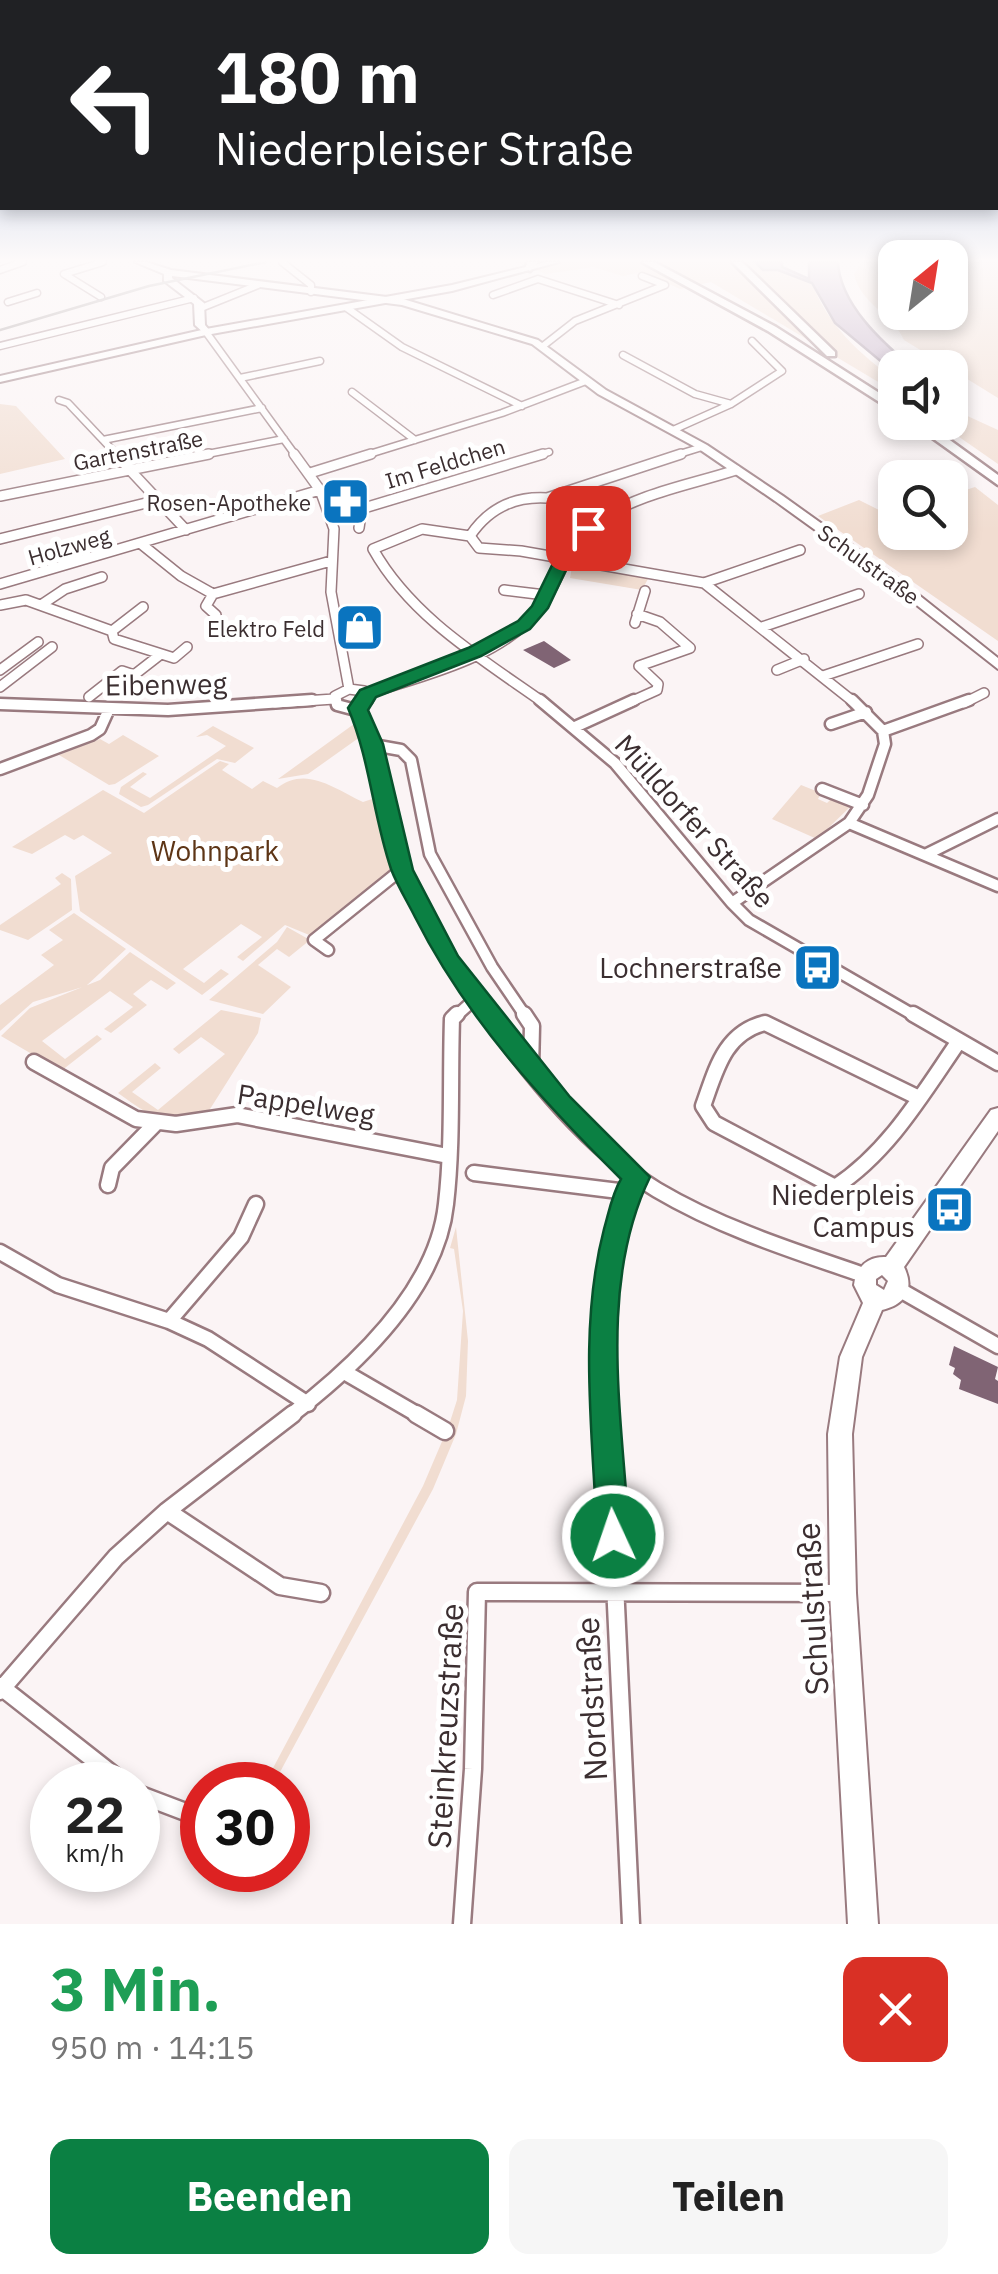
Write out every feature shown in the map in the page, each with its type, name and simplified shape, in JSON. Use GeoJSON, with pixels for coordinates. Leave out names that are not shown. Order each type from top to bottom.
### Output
{"type":"FeatureCollection","features":[{"type":"Feature","properties":{"kind":"highway"},"geometry":{"type":"LineString","coordinates":[[807,352],[878,397]]}},
{"type":"Feature","properties":{"kind":"highway"},"geometry":{"type":"LineString","coordinates":[[820,352],[878,387]]}},
{"type":"Feature","properties":{"kind":"highway"},"geometry":{"type":"LineString","coordinates":[[830,352],[849,368]]}},
{"type":"Feature","properties":{"kind":"highway"},"geometry":{"type":"LineString","coordinates":[[941,440],[998,481]]}},
{"type":"Feature","properties":{"kind":"highway"},"geometry":{"type":"LineString","coordinates":[[956,440],[998,470]]}},
{"type":"Feature","properties":{"kind":"street"},"geometry":{"type":"LineString","coordinates":[[0,380],[121,352]]}},
{"type":"Feature","properties":{"kind":"street"},"geometry":{"type":"LineString","coordinates":[[221,352],[310,473],[331,518],[331,592],[348,689]]}},
{"type":"Feature","properties":{"kind":"street"},"geometry":{"type":"LineString","coordinates":[[412,352],[522,406]]}},
{"type":"Feature","properties":{"kind":"street","name":"Schulstraße"},"geometry":{"type":"LineString","coordinates":[[550,352],[586,380],[702,447],[887,575],[998,665]]}},
{"type":"Feature","properties":{"kind":"street"},"geometry":{"type":"LineString","coordinates":[[674,430],[731,404],[782,372],[762,352]]}},
{"type":"Feature","properties":{"kind":"street"},"geometry":{"type":"LineString","coordinates":[[622,355],[695,394],[731,404]]}},
{"type":"Feature","properties":{"kind":"street"},"geometry":{"type":"LineString","coordinates":[[240,378],[320,361]]}},
{"type":"Feature","properties":{"kind":"street"},"geometry":{"type":"LineString","coordinates":[[310,473],[522,406],[586,380]]}},
{"type":"Feature","properties":{"kind":"street"},"geometry":{"type":"LineString","coordinates":[[352,392],[415,440]]}},
{"type":"Feature","properties":{"kind":"street"},"geometry":{"type":"LineString","coordinates":[[58,400],[68,404],[186,530]]}},
{"type":"Feature","properties":{"kind":"street"},"geometry":{"type":"LineString","coordinates":[[103,440],[262,408]]}},
{"type":"Feature","properties":{"kind":"street","name":"Gartenstraße"},"geometry":{"type":"LineString","coordinates":[[0,496],[284,439]]}},
{"type":"Feature","properties":{"kind":"street"},"geometry":{"type":"LineString","coordinates":[[702,447],[547,498],[532,497],[486,512],[470,536],[480,548],[704,583],[804,660],[883,731],[881,758],[862,806],[849,824],[732,903]]}},
{"type":"Feature","properties":{"kind":"street","name":"Im Feldchen"},"geometry":{"type":"LineString","coordinates":[[331,518],[548,452]]}},
{"type":"Feature","properties":{"kind":"street"},"geometry":{"type":"LineString","coordinates":[[348,689],[367,694],[474,652],[524,625],[546,595],[562,558],[578,536],[613,512],[736,470]]}},
{"type":"Feature","properties":{"kind":"street","name":"Holzweg"},"geometry":{"type":"LineString","coordinates":[[0,584],[320,490]]}},
{"type":"Feature","properties":{"kind":"street"},"geometry":{"type":"LineString","coordinates":[[0,539],[158,500]]}},
{"type":"Feature","properties":{"kind":"street","name":"Im Feldchen"},"geometry":{"type":"LineString","coordinates":[[352,511],[360,522],[359,528]]}},
{"type":"Feature","properties":{"kind":"street","name":"Mülldorfer Straße"},"geometry":{"type":"LineString","coordinates":[[470,536],[422,529],[372,549],[406,593],[474,652],[601,748],[732,903],[778,938],[998,1062]]}},
{"type":"Feature","properties":{"kind":"street"},"geometry":{"type":"LineString","coordinates":[[140,544],[181,576],[213,594]]}},
{"type":"Feature","properties":{"kind":"street"},"geometry":{"type":"LineString","coordinates":[[472,558],[480,548]]}},
{"type":"Feature","properties":{"kind":"street"},"geometry":{"type":"LineString","coordinates":[[704,583],[800,550]]}},
{"type":"Feature","properties":{"kind":"street"},"geometry":{"type":"LineString","coordinates":[[216,615],[206,606],[213,594],[332,561]]}},
{"type":"Feature","properties":{"kind":"street"},"geometry":{"type":"LineString","coordinates":[[41,605],[64,588],[102,577]]}},
{"type":"Feature","properties":{"kind":"street"},"geometry":{"type":"LineString","coordinates":[[504,590],[546,595]]}},
{"type":"Feature","properties":{"kind":"street"},"geometry":{"type":"LineString","coordinates":[[575,727],[658,690],[658,684],[640,666],[690,648],[660,622],[636,618],[645,591]]}},
{"type":"Feature","properties":{"kind":"street"},"geometry":{"type":"LineString","coordinates":[[762,627],[860,594]]}},
{"type":"Feature","properties":{"kind":"street"},"geometry":{"type":"LineString","coordinates":[[0,605],[22,600],[112,631]]}},
{"type":"Feature","properties":{"kind":"street"},"geometry":{"type":"LineString","coordinates":[[112,631],[144,607]]}},
{"type":"Feature","properties":{"kind":"street"},"geometry":{"type":"LineString","coordinates":[[112,631],[114,639],[174,658],[187,647]]}},
{"type":"Feature","properties":{"kind":"street"},"geometry":{"type":"LineString","coordinates":[[0,671],[38,642]]}},
{"type":"Feature","properties":{"kind":"street"},"geometry":{"type":"LineString","coordinates":[[823,676],[918,644]]}},
{"type":"Feature","properties":{"kind":"street"},"geometry":{"type":"LineString","coordinates":[[0,687],[52,647]]}},
{"type":"Feature","properties":{"kind":"street"},"geometry":{"type":"LineString","coordinates":[[89,698],[122,671],[134,675],[160,654]]}},
{"type":"Feature","properties":{"kind":"street"},"geometry":{"type":"LineString","coordinates":[[777,670],[804,660]]}},
{"type":"Feature","properties":{"kind":"street"},"geometry":{"type":"LineString","coordinates":[[0,671],[14,676]]}},
{"type":"Feature","properties":{"kind":"street"},"geometry":{"type":"LineString","coordinates":[[348,689],[334,699],[341,707],[358,708],[366,703],[367,694]]}},
{"type":"Feature","properties":{"kind":"street"},"geometry":{"type":"LineString","coordinates":[[883,731],[926,719],[980,698],[984,692]]}},
{"type":"Feature","properties":{"kind":"street","name":"Eibenweg"},"geometry":{"type":"LineString","coordinates":[[0,704],[200,709],[334,699]]}},
{"type":"Feature","properties":{"kind":"street"},"geometry":{"type":"LineString","coordinates":[[358,708],[373,744],[402,870],[428,924],[475,999],[587,1133],[637,1177],[676,1200],[880,1288],[998,1346]]}},
{"type":"Feature","properties":{"kind":"street"},"geometry":{"type":"LineString","coordinates":[[0,769],[91,735],[100,729],[109,709]]}},
{"type":"Feature","properties":{"kind":"street"},"geometry":{"type":"LineString","coordinates":[[830,724],[866,712]]}},
{"type":"Feature","properties":{"kind":"street"},"geometry":{"type":"LineString","coordinates":[[373,744],[401,750],[411,760],[430,854],[492,967],[532,1026],[531,1070]]}},
{"type":"Feature","properties":{"kind":"street"},"geometry":{"type":"LineString","coordinates":[[822,789],[862,806]]}},
{"type":"Feature","properties":{"kind":"street"},"geometry":{"type":"LineString","coordinates":[[925,855],[998,820]]}},
{"type":"Feature","properties":{"kind":"street"},"geometry":{"type":"LineString","coordinates":[[849,824],[998,886]]}},
{"type":"Feature","properties":{"kind":"street"},"geometry":{"type":"LineString","coordinates":[[328,950],[314,940],[402,870]]}},
{"type":"Feature","properties":{"kind":"street"},"geometry":{"type":"LineString","coordinates":[[96,1762],[1,1688],[116,1558],[167,1511],[346,1374],[388,1327],[419,1279],[446,1208],[452,1019],[475,999]]}},
{"type":"Feature","properties":{"kind":"street"},"geometry":{"type":"LineString","coordinates":[[919,1098],[766,1023],[737,1031],[727,1044],[703,1106],[714,1123],[835,1187],[855,1178],[919,1098],[959,1041]]}},
{"type":"Feature","properties":{"kind":"street","name":"Pappelweg"},"geometry":{"type":"LineString","coordinates":[[34,1062],[136,1119],[155,1124],[237,1115],[448,1156]]}},
{"type":"Feature","properties":{"kind":"street"},"geometry":{"type":"LineString","coordinates":[[880,1288],[898,1276],[890,1269],[998,1116]]}},
{"type":"Feature","properties":{"kind":"street"},"geometry":{"type":"LineString","coordinates":[[108,1184],[112,1168],[155,1124]]}},
{"type":"Feature","properties":{"kind":"street"},"geometry":{"type":"LineString","coordinates":[[474,1173],[627,1192]]}},
{"type":"Feature","properties":{"kind":"street","name":"Nordstraße"},"geometry":{"type":"LineString","coordinates":[[631,1924],[603,1319],[607,1270],[627,1192],[637,1177]]}},
{"type":"Feature","properties":{"kind":"street"},"geometry":{"type":"LineString","coordinates":[[168,1321],[241,1236],[256,1204]]}},
{"type":"Feature","properties":{"kind":"street"},"geometry":{"type":"LineString","coordinates":[[0,1252],[58,1285],[168,1321],[208,1339],[308,1404]]}},
{"type":"Feature","properties":{"kind":"street","name":"Schulstraße"},"geometry":{"type":"LineString","coordinates":[[862,1924],[843,1594],[842,1400],[856,1339],[880,1288]]}},
{"type":"Feature","properties":{"kind":"street"},"geometry":{"type":"LineString","coordinates":[[346,1374],[444,1431]]}},
{"type":"Feature","properties":{"kind":"street"},"geometry":{"type":"LineString","coordinates":[[167,1511],[280,1586],[321,1592]]}},
{"type":"Feature","properties":{"kind":"street","name":"Steinkreuzstraße"},"geometry":{"type":"LineString","coordinates":[[462,1924],[477,1592],[616,1583],[843,1594]]}},
{"type":"Feature","properties":{"kind":"green space"},"geometry":{"type":"Polygon","coordinates":[[[828,352],[861,352],[878,367],[878,382],[828,352]]]}},
{"type":"Feature","properties":{"kind":"green space"},"geometry":{"type":"Polygon","coordinates":[[[968,352],[998,352],[998,398],[968,379],[968,352]]]}},
{"type":"Feature","properties":{"kind":"green space"},"geometry":{"type":"Polygon","coordinates":[[[0,404],[16,406],[65,459],[0,474],[0,404]]]}},
{"type":"Feature","properties":{"kind":"green space"},"geometry":{"type":"Polygon","coordinates":[[[968,416],[998,430],[998,464],[963,440],[968,440],[968,416]]]}},
{"type":"Feature","properties":{"kind":"green space"},"geometry":{"type":"Polygon","coordinates":[[[975,487],[998,505],[998,641],[818,516],[859,500],[878,510],[878,550],[968,550],[968,489],[975,487]]]}},
{"type":"Feature","properties":{"kind":"green space"},"geometry":{"type":"Polygon","coordinates":[[[578,564],[649,577],[642,590],[570,578],[572,567],[578,564]]]}},
{"type":"Feature","properties":{"kind":"green space"},"geometry":{"type":"Polygon","coordinates":[[[354,724],[360,737],[308,774],[278,779],[354,724]]]}},
{"type":"Feature","properties":{"kind":"green space"},"geometry":{"type":"Polygon","coordinates":[[[213,726],[254,748],[235,763],[217,759],[148,805],[141,807],[119,794],[121,787],[143,772],[147,774],[130,787],[150,798],[226,746],[207,735],[196,737],[213,726]]]}},
{"type":"Feature","properties":{"kind":"green space"},"geometry":{"type":"Polygon","coordinates":[[[123,735],[159,756],[115,784],[109,785],[59,755],[100,739],[109,744],[123,735]]]}},
{"type":"Feature","properties":{"kind":"green space","name":"Wohnpark"},"geometry":{"type":"Polygon","coordinates":[[[220,761],[229,764],[222,770],[252,789],[263,781],[277,788],[288,781],[310,779],[363,802],[372,799],[393,870],[314,937],[285,925],[243,961],[237,957],[262,937],[241,924],[183,969],[204,983],[221,969],[229,974],[202,995],[80,911],[75,876],[112,853],[83,835],[74,840],[65,835],[32,854],[12,847],[103,790],[144,813],[220,761]]]}},
{"type":"Feature","properties":{"kind":"green space"},"geometry":{"type":"Polygon","coordinates":[[[801,785],[821,793],[818,799],[827,803],[833,797],[851,806],[817,839],[772,819],[801,785]]]}},
{"type":"Feature","properties":{"kind":"green space"},"geometry":{"type":"Polygon","coordinates":[[[62,873],[71,879],[72,910],[28,940],[0,930],[0,925],[61,884],[55,878],[62,873]]]}},
{"type":"Feature","properties":{"kind":"green space"},"geometry":{"type":"Polygon","coordinates":[[[74,913],[126,949],[86,986],[33,1002],[0,1031],[0,1005],[54,965],[41,955],[63,940],[49,930],[74,913]]]}},
{"type":"Feature","properties":{"kind":"green space"},"geometry":{"type":"Polygon","coordinates":[[[287,927],[310,940],[289,957],[277,949],[258,965],[291,987],[263,1014],[209,1000],[277,942],[287,927]]]}},
{"type":"Feature","properties":{"kind":"green space"},"geometry":{"type":"Polygon","coordinates":[[[130,952],[176,983],[167,990],[151,980],[133,994],[147,1005],[111,1033],[104,1029],[133,1007],[110,991],[42,1041],[65,1059],[97,1035],[102,1039],[61,1071],[1,1036],[30,1008],[100,980],[130,952]]]}},
{"type":"Feature","properties":{"kind":"green space"},"geometry":{"type":"Polygon","coordinates":[[[221,1010],[261,1018],[258,1033],[205,1117],[158,1117],[118,1093],[155,1063],[161,1068],[132,1092],[158,1110],[225,1054],[201,1037],[179,1054],[173,1049],[221,1010]]]}},
{"type":"Feature","properties":{"kind":"green space"},"geometry":{"type":"Polygon","coordinates":[[[456,1227],[468,1341],[466,1396],[456,1434],[433,1489],[285,1762],[276,1762],[423,1486],[449,1425],[457,1400],[463,1311],[454,1249],[450,1248],[456,1227]]]}},
{"type":"Feature","properties":{"kind":"building"},"geometry":{"type":"Polygon","coordinates":[[[544,641],[571,660],[554,668],[523,650],[544,641]]]}},
{"type":"Feature","properties":{"kind":"building"},"geometry":{"type":"Polygon","coordinates":[[[954,1346],[998,1367],[998,1404],[959,1389],[961,1380],[949,1365],[954,1346]]]}},
{"type":"Feature","properties":{"kind":"place","name":"Rosen-Apotheke"},"geometry":{"type":"Point","coordinates":[346,502]}},
{"type":"Feature","properties":{"kind":"place","name":"Elektro Feld"},"geometry":{"type":"Point","coordinates":[360,628]}},
{"type":"Feature","properties":{"kind":"place","name":"Lochnerstraße"},"geometry":{"type":"Point","coordinates":[817,967]}},
{"type":"Feature","properties":{"kind":"place","name":"Niederpleis Campus"},"geometry":{"type":"Point","coordinates":[950,1210]}},
{"type":"Feature","properties":{"kind":"route"},"geometry":{"type":"LineString","coordinates":[[588,528],[562,558],[540,608],[513,634],[367,694],[368,700],[358,708],[373,744],[402,870],[448,960],[531,1070],[587,1133],[637,1177],[627,1192],[607,1270],[603,1319],[613,1536]]}}]}
